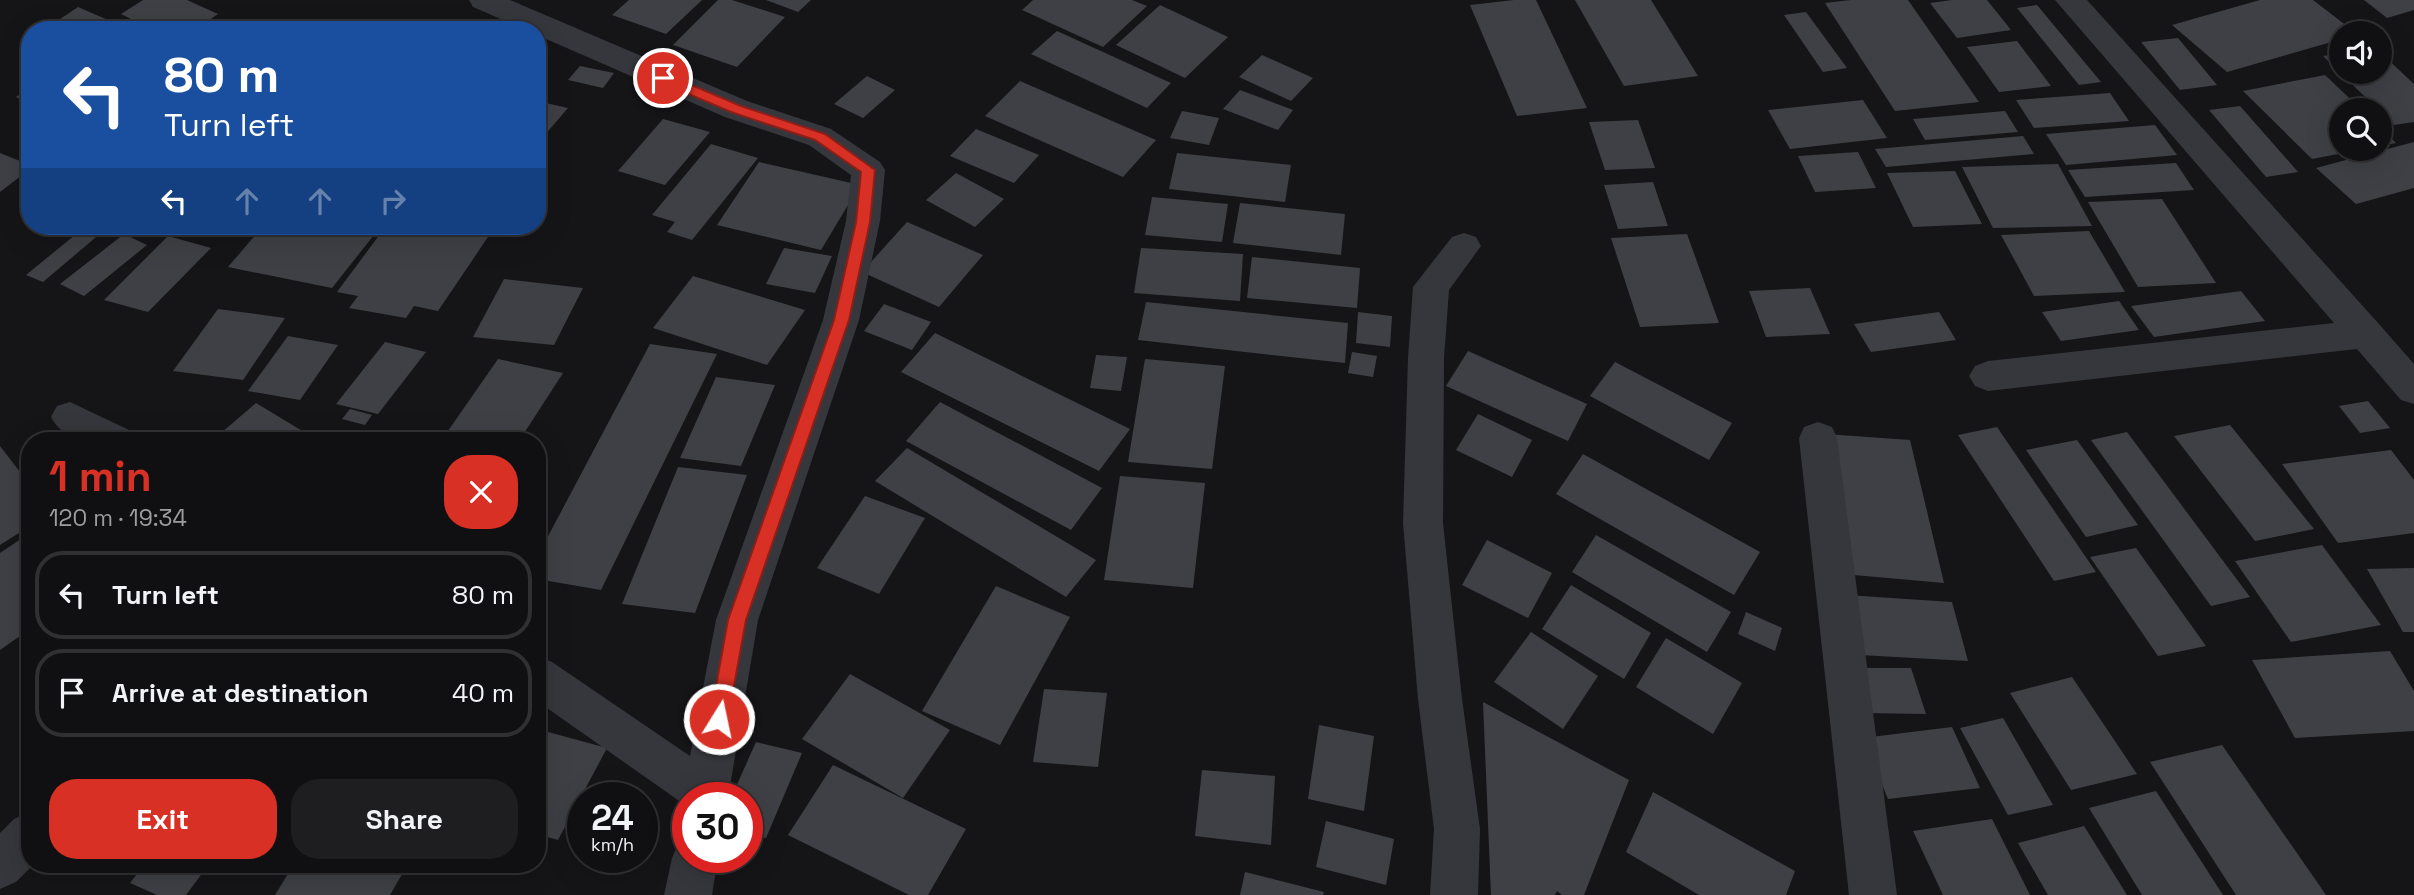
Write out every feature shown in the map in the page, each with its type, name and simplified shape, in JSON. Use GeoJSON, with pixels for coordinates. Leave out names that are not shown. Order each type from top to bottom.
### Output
{"type":"FeatureCollection","features":[{"type":"Feature","properties":{"kind":"street"},"geometry":{"type":"LineString","coordinates":[[484,0],[533,21]]}},
{"type":"Feature","properties":{"kind":"street"},"geometry":{"type":"LineString","coordinates":[[2070,0],[2413,387]]}},
{"type":"Feature","properties":{"kind":"street"},"geometry":{"type":"LineString","coordinates":[[546,27],[736,109],[820,137],[868,170],[863,222],[841,320],[737,620],[708,782]]}},
{"type":"Feature","properties":{"kind":"street"},"geometry":{"type":"LineString","coordinates":[[1454,895],[1457,829],[1440,699],[1423,523],[1426,358],[1432,287],[1464,246]]}},
{"type":"Feature","properties":{"kind":"street"},"geometry":{"type":"LineString","coordinates":[[1988,376],[2366,334]]}},
{"type":"Feature","properties":{"kind":"street"},"geometry":{"type":"LineString","coordinates":[[70,417],[98,432]]}},
{"type":"Feature","properties":{"kind":"street"},"geometry":{"type":"LineString","coordinates":[[1818,439],[1873,895]]}},
{"type":"Feature","properties":{"kind":"street"},"geometry":{"type":"LineString","coordinates":[[546,682],[686,782]]}},
{"type":"Feature","properties":{"kind":"street"},"geometry":{"type":"LineString","coordinates":[[0,866],[21,844]]}},
{"type":"Feature","properties":{"kind":"street"},"geometry":{"type":"LineString","coordinates":[[688,895],[692,873]]}},
{"type":"Feature","properties":{"kind":"building"},"geometry":{"type":"Polygon","coordinates":[[[143,0],[187,0],[218,14],[208,21],[135,21],[121,14],[143,0]]]}},
{"type":"Feature","properties":{"kind":"building"},"geometry":{"type":"Polygon","coordinates":[[[629,0],[702,0],[666,34],[612,15],[629,0]]]}},
{"type":"Feature","properties":{"kind":"building"},"geometry":{"type":"Polygon","coordinates":[[[718,0],[732,0],[785,17],[737,67],[673,45],[718,0]]]}},
{"type":"Feature","properties":{"kind":"building"},"geometry":{"type":"Polygon","coordinates":[[[766,0],[811,0],[798,12],[766,0]]]}},
{"type":"Feature","properties":{"kind":"building"},"geometry":{"type":"Polygon","coordinates":[[[1033,0],[1132,0],[1147,6],[1103,47],[1022,10],[1033,0]]]}},
{"type":"Feature","properties":{"kind":"building"},"geometry":{"type":"Polygon","coordinates":[[[1536,0],[1587,108],[1517,116],[1470,5],[1536,0]]]}},
{"type":"Feature","properties":{"kind":"building"},"geometry":{"type":"Polygon","coordinates":[[[1575,0],[1651,0],[1698,76],[1624,86],[1575,0]]]}},
{"type":"Feature","properties":{"kind":"building"},"geometry":{"type":"Polygon","coordinates":[[[1908,0],[1979,102],[1895,111],[1825,3],[1908,0]]]}},
{"type":"Feature","properties":{"kind":"building"},"geometry":{"type":"Polygon","coordinates":[[[1987,0],[2011,30],[1957,38],[1930,3],[1987,0]]]}},
{"type":"Feature","properties":{"kind":"building"},"geometry":{"type":"Polygon","coordinates":[[[2260,0],[2313,0],[2340,21],[2329,21],[2329,43],[2227,72],[2172,25],[2260,0]]]}},
{"type":"Feature","properties":{"kind":"building"},"geometry":{"type":"Polygon","coordinates":[[[2364,0],[2414,0],[2414,10],[2387,18],[2364,0]]]}},
{"type":"Feature","properties":{"kind":"building"},"geometry":{"type":"Polygon","coordinates":[[[1160,5],[1228,37],[1185,78],[1116,45],[1160,5]]]}},
{"type":"Feature","properties":{"kind":"building"},"geometry":{"type":"Polygon","coordinates":[[[2037,5],[2101,82],[2079,85],[2017,8],[2037,5]]]}},
{"type":"Feature","properties":{"kind":"building"},"geometry":{"type":"Polygon","coordinates":[[[78,7],[110,21],[57,21],[78,7]]]}},
{"type":"Feature","properties":{"kind":"building"},"geometry":{"type":"Polygon","coordinates":[[[1806,12],[1847,68],[1823,72],[1784,15],[1806,12]]]}},
{"type":"Feature","properties":{"kind":"building"},"geometry":{"type":"Polygon","coordinates":[[[1057,31],[1171,83],[1147,108],[1031,54],[1057,31]]]}},
{"type":"Feature","properties":{"kind":"building"},"geometry":{"type":"Polygon","coordinates":[[[2178,38],[2217,85],[2180,90],[2141,42],[2178,38]]]}},
{"type":"Feature","properties":{"kind":"building"},"geometry":{"type":"Polygon","coordinates":[[[2017,41],[2051,86],[1999,92],[1967,47],[2017,41]]]}},
{"type":"Feature","properties":{"kind":"building"},"geometry":{"type":"Polygon","coordinates":[[[1262,55],[1313,78],[1291,101],[1239,77],[1262,55]]]}},
{"type":"Feature","properties":{"kind":"building"},"geometry":{"type":"Polygon","coordinates":[[[2392,63],[2414,84],[2414,122],[2394,125],[2392,98],[2366,98],[2352,84],[2392,84],[2392,63]]]}},
{"type":"Feature","properties":{"kind":"building"},"geometry":{"type":"Polygon","coordinates":[[[580,66],[614,73],[603,88],[568,80],[580,66]]]}},
{"type":"Feature","properties":{"kind":"building"},"geometry":{"type":"Polygon","coordinates":[[[2325,75],[2329,79],[2329,84],[2335,84],[2349,98],[2329,98],[2329,156],[2312,159],[2243,91],[2325,75]]]}},
{"type":"Feature","properties":{"kind":"building"},"geometry":{"type":"Polygon","coordinates":[[[867,76],[895,90],[863,118],[834,104],[867,76]]]}},
{"type":"Feature","properties":{"kind":"building"},"geometry":{"type":"Polygon","coordinates":[[[1020,81],[1156,140],[1123,177],[985,116],[1020,81]]]}},
{"type":"Feature","properties":{"kind":"building"},"geometry":{"type":"Polygon","coordinates":[[[1240,90],[1293,110],[1278,130],[1223,109],[1240,90]]]}},
{"type":"Feature","properties":{"kind":"building"},"geometry":{"type":"Polygon","coordinates":[[[2110,93],[2129,121],[2034,128],[2016,100],[2110,93]]]}},
{"type":"Feature","properties":{"kind":"building"},"geometry":{"type":"Polygon","coordinates":[[[1863,100],[1887,138],[1790,149],[1768,110],[1863,100]]]}},
{"type":"Feature","properties":{"kind":"building"},"geometry":{"type":"Polygon","coordinates":[[[546,103],[568,108],[546,134],[546,103]]]}},
{"type":"Feature","properties":{"kind":"building"},"geometry":{"type":"Polygon","coordinates":[[[2240,106],[2298,172],[2266,177],[2209,110],[2240,106]]]}},
{"type":"Feature","properties":{"kind":"building"},"geometry":{"type":"Polygon","coordinates":[[[1182,111],[1219,118],[1209,145],[1170,138],[1182,111]]]}},
{"type":"Feature","properties":{"kind":"building"},"geometry":{"type":"Polygon","coordinates":[[[2005,111],[2018,132],[1925,140],[1913,119],[2005,111]]]}},
{"type":"Feature","properties":{"kind":"building"},"geometry":{"type":"Polygon","coordinates":[[[663,119],[710,132],[665,185],[618,171],[663,119]]]}},
{"type":"Feature","properties":{"kind":"building"},"geometry":{"type":"Polygon","coordinates":[[[1638,120],[1655,168],[1605,170],[1589,122],[1638,120]]]}},
{"type":"Feature","properties":{"kind":"building"},"geometry":{"type":"Polygon","coordinates":[[[2155,125],[2177,155],[2066,165],[2046,134],[2155,125]]]}},
{"type":"Feature","properties":{"kind":"building"},"geometry":{"type":"Polygon","coordinates":[[[976,129],[1039,155],[1014,183],[950,156],[976,129]]]}},
{"type":"Feature","properties":{"kind":"building"},"geometry":{"type":"Polygon","coordinates":[[[2023,136],[2034,154],[1886,167],[1875,149],[2023,136]]]}},
{"type":"Feature","properties":{"kind":"building"},"geometry":{"type":"Polygon","coordinates":[[[2414,142],[2414,188],[2356,204],[2316,168],[2342,161],[2392,161],[2392,148],[2414,142]]]}},
{"type":"Feature","properties":{"kind":"building"},"geometry":{"type":"Polygon","coordinates":[[[711,144],[758,158],[692,240],[667,232],[675,222],[652,215],[711,144]]]}},
{"type":"Feature","properties":{"kind":"building"},"geometry":{"type":"Polygon","coordinates":[[[1858,152],[1876,188],[1815,192],[1798,156],[1858,152]]]}},
{"type":"Feature","properties":{"kind":"building"},"geometry":{"type":"Polygon","coordinates":[[[0,153],[21,161],[21,176],[0,192],[0,153]]]}},
{"type":"Feature","properties":{"kind":"building"},"geometry":{"type":"Polygon","coordinates":[[[1177,153],[1291,165],[1285,202],[1169,189],[1177,153]]]}},
{"type":"Feature","properties":{"kind":"building"},"geometry":{"type":"Polygon","coordinates":[[[759,162],[860,185],[821,250],[717,225],[759,162]]]}},
{"type":"Feature","properties":{"kind":"building"},"geometry":{"type":"Polygon","coordinates":[[[2176,163],[2194,190],[2085,197],[2068,170],[2176,163]]]}},
{"type":"Feature","properties":{"kind":"building"},"geometry":{"type":"Polygon","coordinates":[[[2058,164],[2092,226],[1993,228],[1962,167],[2058,164]]]}},
{"type":"Feature","properties":{"kind":"building"},"geometry":{"type":"Polygon","coordinates":[[[1955,171],[1982,224],[1913,227],[1887,173],[1955,171]]]}},
{"type":"Feature","properties":{"kind":"building"},"geometry":{"type":"Polygon","coordinates":[[[956,173],[1004,199],[975,227],[926,200],[956,173]]]}},
{"type":"Feature","properties":{"kind":"building"},"geometry":{"type":"Polygon","coordinates":[[[1653,182],[1668,226],[1618,229],[1604,185],[1653,182]]]}},
{"type":"Feature","properties":{"kind":"building"},"geometry":{"type":"Polygon","coordinates":[[[1152,197],[1228,204],[1222,242],[1145,235],[1152,197]]]}},
{"type":"Feature","properties":{"kind":"building"},"geometry":{"type":"Polygon","coordinates":[[[2162,199],[2216,283],[2138,287],[2088,202],[2162,199]]]}},
{"type":"Feature","properties":{"kind":"building"},"geometry":{"type":"Polygon","coordinates":[[[1240,203],[1345,214],[1341,255],[1233,243],[1240,203]]]}},
{"type":"Feature","properties":{"kind":"building"},"geometry":{"type":"Polygon","coordinates":[[[907,222],[983,255],[939,307],[862,272],[907,222]]]}},
{"type":"Feature","properties":{"kind":"building"},"geometry":{"type":"Polygon","coordinates":[[[2089,231],[2125,292],[2034,296],[2001,235],[2089,231]]]}},
{"type":"Feature","properties":{"kind":"building"},"geometry":{"type":"Polygon","coordinates":[[[1687,234],[1719,323],[1640,327],[1611,238],[1687,234]]]}},
{"type":"Feature","properties":{"kind":"building"},"geometry":{"type":"Polygon","coordinates":[[[75,235],[98,235],[43,282],[26,275],[75,235]]]}},
{"type":"Feature","properties":{"kind":"building"},"geometry":{"type":"Polygon","coordinates":[[[123,235],[147,245],[84,296],[60,284],[123,235]]]}},
{"type":"Feature","properties":{"kind":"building"},"geometry":{"type":"Polygon","coordinates":[[[255,235],[374,235],[332,288],[228,267],[255,235]]]}},
{"type":"Feature","properties":{"kind":"building"},"geometry":{"type":"Polygon","coordinates":[[[379,235],[489,235],[438,311],[414,306],[406,318],[349,308],[358,296],[337,292],[379,235]]]}},
{"type":"Feature","properties":{"kind":"building"},"geometry":{"type":"Polygon","coordinates":[[[168,236],[211,248],[148,312],[104,300],[168,236]]]}},
{"type":"Feature","properties":{"kind":"building"},"geometry":{"type":"Polygon","coordinates":[[[784,248],[832,256],[815,293],[766,284],[784,248]]]}},
{"type":"Feature","properties":{"kind":"building"},"geometry":{"type":"Polygon","coordinates":[[[1141,248],[1243,254],[1240,301],[1134,293],[1141,248]]]}},
{"type":"Feature","properties":{"kind":"building"},"geometry":{"type":"Polygon","coordinates":[[[1252,257],[1360,268],[1357,308],[1247,298],[1252,257]]]}},
{"type":"Feature","properties":{"kind":"building"},"geometry":{"type":"Polygon","coordinates":[[[693,276],[805,310],[767,365],[653,328],[693,276]]]}},
{"type":"Feature","properties":{"kind":"building"},"geometry":{"type":"Polygon","coordinates":[[[504,279],[583,288],[554,345],[473,337],[504,279]]]}},
{"type":"Feature","properties":{"kind":"building"},"geometry":{"type":"Polygon","coordinates":[[[1810,288],[1830,334],[1766,337],[1749,291],[1810,288]]]}},
{"type":"Feature","properties":{"kind":"building"},"geometry":{"type":"Polygon","coordinates":[[[2241,291],[2265,321],[2154,337],[2131,306],[2241,291]]]}},
{"type":"Feature","properties":{"kind":"building"},"geometry":{"type":"Polygon","coordinates":[[[2119,301],[2139,330],[2061,341],[2042,312],[2119,301]]]}},
{"type":"Feature","properties":{"kind":"building"},"geometry":{"type":"Polygon","coordinates":[[[1146,302],[1348,323],[1345,363],[1138,340],[1146,302]]]}},
{"type":"Feature","properties":{"kind":"building"},"geometry":{"type":"Polygon","coordinates":[[[884,304],[931,322],[912,350],[864,331],[884,304]]]}},
{"type":"Feature","properties":{"kind":"building"},"geometry":{"type":"Polygon","coordinates":[[[218,309],[285,318],[243,380],[173,371],[218,309]]]}},
{"type":"Feature","properties":{"kind":"building"},"geometry":{"type":"Polygon","coordinates":[[[1358,312],[1392,316],[1390,347],[1356,343],[1358,312]]]}},
{"type":"Feature","properties":{"kind":"building"},"geometry":{"type":"Polygon","coordinates":[[[1939,312],[1956,340],[1871,352],[1854,324],[1939,312]]]}},
{"type":"Feature","properties":{"kind":"building"},"geometry":{"type":"Polygon","coordinates":[[[935,333],[1130,429],[1099,471],[901,372],[935,333]]]}},
{"type":"Feature","properties":{"kind":"building"},"geometry":{"type":"Polygon","coordinates":[[[288,336],[338,345],[300,400],[248,391],[288,336]]]}},
{"type":"Feature","properties":{"kind":"building"},"geometry":{"type":"Polygon","coordinates":[[[385,342],[426,352],[378,414],[336,404],[385,342]]]}},
{"type":"Feature","properties":{"kind":"building"},"geometry":{"type":"Polygon","coordinates":[[[650,344],[717,354],[601,590],[546,581],[546,540],[650,344]]]}},
{"type":"Feature","properties":{"kind":"building"},"geometry":{"type":"Polygon","coordinates":[[[1468,351],[1587,404],[1568,441],[1446,386],[1468,351]]]}},
{"type":"Feature","properties":{"kind":"building"},"geometry":{"type":"Polygon","coordinates":[[[1352,352],[1377,356],[1373,377],[1348,373],[1352,352]]]}},
{"type":"Feature","properties":{"kind":"building"},"geometry":{"type":"Polygon","coordinates":[[[1096,355],[1127,357],[1121,391],[1090,388],[1096,355]]]}},
{"type":"Feature","properties":{"kind":"building"},"geometry":{"type":"Polygon","coordinates":[[[498,359],[563,373],[525,432],[447,432],[498,359]]]}},
{"type":"Feature","properties":{"kind":"building"},"geometry":{"type":"Polygon","coordinates":[[[1145,359],[1225,366],[1212,469],[1128,462],[1145,359]]]}},
{"type":"Feature","properties":{"kind":"building"},"geometry":{"type":"Polygon","coordinates":[[[1615,362],[1732,423],[1709,460],[1590,396],[1615,362]]]}},
{"type":"Feature","properties":{"kind":"building"},"geometry":{"type":"Polygon","coordinates":[[[716,377],[775,385],[741,466],[680,458],[716,377]]]}},
{"type":"Feature","properties":{"kind":"building"},"geometry":{"type":"Polygon","coordinates":[[[2368,401],[2390,428],[2360,433],[2339,406],[2368,401]]]}},
{"type":"Feature","properties":{"kind":"building"},"geometry":{"type":"Polygon","coordinates":[[[940,402],[1102,488],[1071,530],[906,441],[940,402]]]}},
{"type":"Feature","properties":{"kind":"building"},"geometry":{"type":"Polygon","coordinates":[[[256,403],[304,432],[222,432],[256,403]]]}},
{"type":"Feature","properties":{"kind":"building"},"geometry":{"type":"Polygon","coordinates":[[[350,409],[372,415],[365,425],[342,419],[350,409]]]}},
{"type":"Feature","properties":{"kind":"building"},"geometry":{"type":"Polygon","coordinates":[[[1478,414],[1532,440],[1512,477],[1456,450],[1478,414]]]}},
{"type":"Feature","properties":{"kind":"building"},"geometry":{"type":"Polygon","coordinates":[[[2230,425],[2314,529],[2255,541],[2174,436],[2230,425]]]}},
{"type":"Feature","properties":{"kind":"building"},"geometry":{"type":"Polygon","coordinates":[[[1997,427],[2096,572],[2054,581],[1958,435],[1997,427]]]}},
{"type":"Feature","properties":{"kind":"building"},"geometry":{"type":"Polygon","coordinates":[[[2127,432],[2250,597],[2211,606],[2091,440],[2127,432]]]}},
{"type":"Feature","properties":{"kind":"building"},"geometry":{"type":"Polygon","coordinates":[[[1825,434],[1910,440],[1944,583],[1854,575],[1825,434]]]}},
{"type":"Feature","properties":{"kind":"building"},"geometry":{"type":"Polygon","coordinates":[[[2077,440],[2138,525],[2086,537],[2026,450],[2077,440]]]}},
{"type":"Feature","properties":{"kind":"building"},"geometry":{"type":"Polygon","coordinates":[[[0,446],[21,473],[21,532],[0,545],[0,446]]]}},
{"type":"Feature","properties":{"kind":"building"},"geometry":{"type":"Polygon","coordinates":[[[907,448],[1096,560],[1066,597],[875,481],[907,448]]]}},
{"type":"Feature","properties":{"kind":"building"},"geometry":{"type":"Polygon","coordinates":[[[2391,450],[2414,480],[2414,533],[2338,543],[2282,464],[2391,450]]]}},
{"type":"Feature","properties":{"kind":"building"},"geometry":{"type":"Polygon","coordinates":[[[1583,454],[1760,552],[1734,595],[1556,494],[1583,454]]]}},
{"type":"Feature","properties":{"kind":"building"},"geometry":{"type":"Polygon","coordinates":[[[678,467],[747,475],[695,613],[622,604],[678,467]]]}},
{"type":"Feature","properties":{"kind":"building"},"geometry":{"type":"Polygon","coordinates":[[[1120,476],[1205,483],[1193,588],[1104,580],[1120,476]]]}},
{"type":"Feature","properties":{"kind":"building"},"geometry":{"type":"Polygon","coordinates":[[[865,496],[925,518],[879,594],[817,568],[865,496]]]}},
{"type":"Feature","properties":{"kind":"building"},"geometry":{"type":"Polygon","coordinates":[[[1596,535],[1731,612],[1707,652],[1572,572],[1596,535]]]}},
{"type":"Feature","properties":{"kind":"building"},"geometry":{"type":"Polygon","coordinates":[[[21,539],[21,635],[0,650],[0,553],[21,539]]]}},
{"type":"Feature","properties":{"kind":"building"},"geometry":{"type":"Polygon","coordinates":[[[1487,540],[1552,573],[1528,618],[1462,585],[1487,540]]]}},
{"type":"Feature","properties":{"kind":"building"},"geometry":{"type":"Polygon","coordinates":[[[2322,545],[2381,625],[2291,642],[2235,561],[2322,545]]]}},
{"type":"Feature","properties":{"kind":"building"},"geometry":{"type":"Polygon","coordinates":[[[2136,548],[2206,646],[2158,656],[2090,557],[2136,548]]]}},
{"type":"Feature","properties":{"kind":"building"},"geometry":{"type":"Polygon","coordinates":[[[2414,568],[2414,632],[2403,632],[2367,569],[2414,568]]]}},
{"type":"Feature","properties":{"kind":"building"},"geometry":{"type":"Polygon","coordinates":[[[1571,585],[1651,633],[1624,679],[1542,629],[1571,585]]]}},
{"type":"Feature","properties":{"kind":"building"},"geometry":{"type":"Polygon","coordinates":[[[996,586],[1070,617],[1000,745],[922,711],[996,586]]]}},
{"type":"Feature","properties":{"kind":"building"},"geometry":{"type":"Polygon","coordinates":[[[1846,595],[1952,602],[1968,661],[1860,655],[1846,595]]]}},
{"type":"Feature","properties":{"kind":"building"},"geometry":{"type":"Polygon","coordinates":[[[1746,612],[1782,628],[1775,651],[1738,634],[1746,612]]]}},
{"type":"Feature","properties":{"kind":"building"},"geometry":{"type":"Polygon","coordinates":[[[1531,632],[1598,676],[1563,729],[1494,682],[1531,632]]]}},
{"type":"Feature","properties":{"kind":"building"},"geometry":{"type":"Polygon","coordinates":[[[1666,638],[1742,683],[1713,734],[1636,687],[1666,638]]]}},
{"type":"Feature","properties":{"kind":"building"},"geometry":{"type":"Polygon","coordinates":[[[2390,651],[2414,691],[2414,731],[2295,738],[2252,660],[2390,651]]]}},
{"type":"Feature","properties":{"kind":"building"},"geometry":{"type":"Polygon","coordinates":[[[1850,668],[1911,668],[1926,714],[1863,713],[1850,668]]]}},
{"type":"Feature","properties":{"kind":"building"},"geometry":{"type":"Polygon","coordinates":[[[850,674],[950,730],[903,798],[802,739],[850,674]]]}},
{"type":"Feature","properties":{"kind":"building"},"geometry":{"type":"Polygon","coordinates":[[[2072,677],[2137,774],[2071,790],[2010,693],[2072,677]]]}},
{"type":"Feature","properties":{"kind":"building"},"geometry":{"type":"Polygon","coordinates":[[[1044,689],[1107,693],[1098,767],[1033,762],[1044,689]]]}},
{"type":"Feature","properties":{"kind":"building"},"geometry":{"type":"Polygon","coordinates":[[[1483,702],[1629,780],[1584,895],[1562,895],[1557,891],[1555,895],[1491,895],[1483,702]]]}},
{"type":"Feature","properties":{"kind":"building"},"geometry":{"type":"Polygon","coordinates":[[[2003,718],[2053,805],[2008,815],[1960,728],[2003,718]]]}},
{"type":"Feature","properties":{"kind":"building"},"geometry":{"type":"Polygon","coordinates":[[[1319,725],[1374,736],[1364,811],[1308,799],[1319,725]]]}},
{"type":"Feature","properties":{"kind":"building"},"geometry":{"type":"Polygon","coordinates":[[[1952,727],[1980,788],[1888,799],[1863,738],[1952,727]]]}},
{"type":"Feature","properties":{"kind":"building"},"geometry":{"type":"Polygon","coordinates":[[[546,731],[607,748],[589,782],[567,782],[567,823],[558,840],[546,837],[546,731]]]}},
{"type":"Feature","properties":{"kind":"building"},"geometry":{"type":"Polygon","coordinates":[[[756,742],[802,753],[766,838],[763,837],[763,782],[738,782],[756,742]]]}},
{"type":"Feature","properties":{"kind":"building"},"geometry":{"type":"Polygon","coordinates":[[[2222,745],[2326,895],[2236,895],[2150,762],[2222,745]]]}},
{"type":"Feature","properties":{"kind":"building"},"geometry":{"type":"Polygon","coordinates":[[[833,765],[966,829],[928,895],[909,895],[788,835],[833,765]]]}},
{"type":"Feature","properties":{"kind":"building"},"geometry":{"type":"Polygon","coordinates":[[[1202,770],[1275,776],[1271,845],[1195,836],[1202,770]]]}},
{"type":"Feature","properties":{"kind":"building"},"geometry":{"type":"Polygon","coordinates":[[[2156,791],[2223,895],[2142,895],[2089,808],[2156,791]]]}},
{"type":"Feature","properties":{"kind":"building"},"geometry":{"type":"Polygon","coordinates":[[[1653,792],[1795,871],[1786,895],[1699,895],[1626,852],[1653,792]]]}},
{"type":"Feature","properties":{"kind":"building"},"geometry":{"type":"Polygon","coordinates":[[[1992,819],[2030,895],[1943,895],[1913,831],[1992,819]]]}},
{"type":"Feature","properties":{"kind":"building"},"geometry":{"type":"Polygon","coordinates":[[[1326,821],[1394,839],[1386,885],[1316,867],[1326,821]]]}},
{"type":"Feature","properties":{"kind":"building"},"geometry":{"type":"Polygon","coordinates":[[[2084,826],[2127,895],[2048,895],[2018,843],[2084,826]]]}},
{"type":"Feature","properties":{"kind":"building"},"geometry":{"type":"Polygon","coordinates":[[[1245,872],[1324,892],[1323,895],[1240,895],[1245,872]]]}},
{"type":"Feature","properties":{"kind":"building"},"geometry":{"type":"Polygon","coordinates":[[[138,873],[202,873],[186,895],[157,895],[130,883],[138,873]]]}},
{"type":"Feature","properties":{"kind":"building"},"geometry":{"type":"Polygon","coordinates":[[[288,873],[403,873],[390,895],[275,895],[288,873]]]}},
{"type":"Feature","properties":{"kind":"route"},"geometry":{"type":"LineString","coordinates":[[663,78],[736,109],[820,137],[868,170],[863,222],[841,320],[737,620],[719,719]]}}]}
